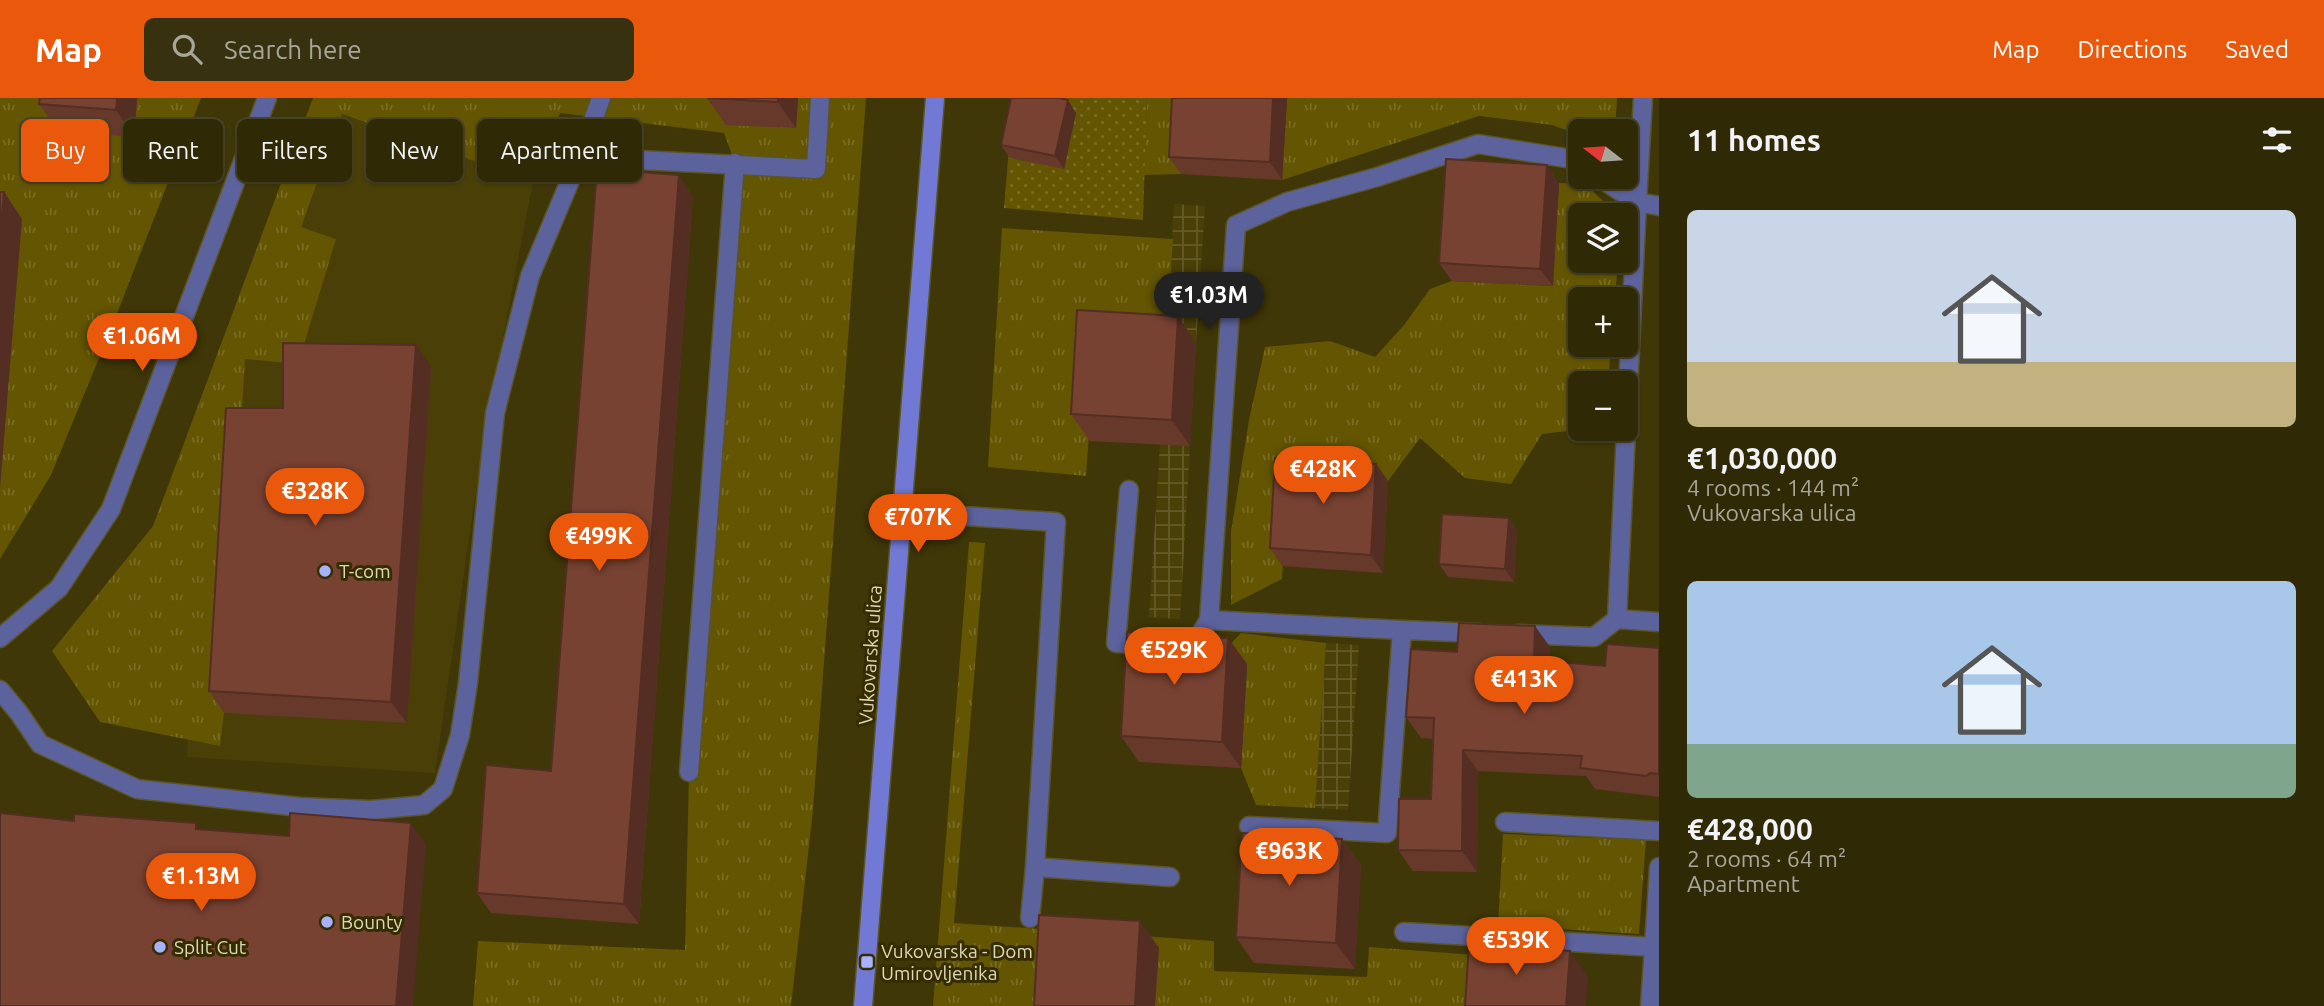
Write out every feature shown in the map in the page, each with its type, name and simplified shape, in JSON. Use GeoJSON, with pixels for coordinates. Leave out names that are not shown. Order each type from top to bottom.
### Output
{"type":"FeatureCollection","features":[{"type":"Feature","properties":{"kind":"street"},"geometry":{"type":"LineString","coordinates":[[0,638],[59,588],[111,509],[267,98]]}},
{"type":"Feature","properties":{"kind":"street"},"geometry":{"type":"LineString","coordinates":[[594,119],[601,98]]}},
{"type":"Feature","properties":{"kind":"street"},"geometry":{"type":"LineString","coordinates":[[642,159],[816,169],[820,98]]}},
{"type":"Feature","properties":{"kind":"street","name":"Vukovarska ulica"},"geometry":{"type":"LineString","coordinates":[[863,1006],[934,98]]}},
{"type":"Feature","properties":{"kind":"street"},"geometry":{"type":"LineString","coordinates":[[1617,619],[1643,98]]}},
{"type":"Feature","properties":{"kind":"street"},"geometry":{"type":"LineString","coordinates":[[1129,490],[1116,643],[1192,648],[1209,620],[1236,225],[1287,202],[1377,177],[1478,144],[1568,158]]}},
{"type":"Feature","properties":{"kind":"street"},"geometry":{"type":"LineString","coordinates":[[689,772],[735,163]]}},
{"type":"Feature","properties":{"kind":"street"},"geometry":{"type":"LineString","coordinates":[[0,690],[40,744],[137,789],[300,807],[371,810],[424,804],[443,789],[460,734],[468,683],[495,413],[530,276],[569,182]]}},
{"type":"Feature","properties":{"kind":"street"},"geometry":{"type":"LineString","coordinates":[[1617,189],[1637,202],[1659,206]]}},
{"type":"Feature","properties":{"kind":"street"},"geometry":{"type":"LineString","coordinates":[[902,512],[1056,522],[1030,918]]}},
{"type":"Feature","properties":{"kind":"street"},"geometry":{"type":"LineString","coordinates":[[1209,620],[1594,637],[1617,619],[1659,622]]}},
{"type":"Feature","properties":{"kind":"street"},"geometry":{"type":"LineString","coordinates":[[1249,826],[1387,833],[1402,630]]}},
{"type":"Feature","properties":{"kind":"street"},"geometry":{"type":"LineString","coordinates":[[1504,822],[1659,831]]}},
{"type":"Feature","properties":{"kind":"street"},"geometry":{"type":"LineString","coordinates":[[1035,866],[1170,877]]}},
{"type":"Feature","properties":{"kind":"street"},"geometry":{"type":"LineString","coordinates":[[1650,1006],[1659,867]]}},
{"type":"Feature","properties":{"kind":"street"},"geometry":{"type":"LineString","coordinates":[[1404,932],[1654,947]]}},
{"type":"Feature","properties":{"kind":"shaded area"},"geometry":{"type":"Polygon","coordinates":[[[311,103],[366,123],[366,182],[463,182],[463,157],[477,162],[477,182],[533,182],[484,436],[435,773],[187,757],[203,392],[281,182],[352,182],[352,119],[305,119],[311,103]]]}},
{"type":"Feature","properties":{"kind":"shaded area"},"geometry":{"type":"Polygon","coordinates":[[[1174,204],[1205,206],[1196,343],[1166,341],[1174,204]]]}},
{"type":"Feature","properties":{"kind":"shaded area"},"geometry":{"type":"Polygon","coordinates":[[[1160,444],[1190,446],[1180,619],[1149,617],[1160,444]]]}},
{"type":"Feature","properties":{"kind":"shaded area"},"geometry":{"type":"Polygon","coordinates":[[[1326,643],[1359,645],[1348,810],[1315,808],[1326,643]]]}},
{"type":"Feature","properties":{"kind":"green space"},"geometry":{"type":"Polygon","coordinates":[[[0,98],[201,98],[193,119],[123,119],[123,182],[168,182],[51,475],[0,559],[0,98]]]}},
{"type":"Feature","properties":{"kind":"green space"},"geometry":{"type":"Polygon","coordinates":[[[313,98],[866,98],[813,810],[791,1006],[473,1006],[478,941],[685,950],[689,772],[735,163],[724,133],[642,123],[642,119],[609,119],[560,113],[558,119],[477,119],[477,162],[463,157],[463,119],[366,119],[366,123],[342,114],[340,119],[305,119],[313,98]]]}},
{"type":"Feature","properties":{"kind":"green space"},"geometry":{"type":"Polygon","coordinates":[[[465,98],[525,98],[518,119],[465,98]]]}},
{"type":"Feature","properties":{"kind":"green space"},"geometry":{"type":"Polygon","coordinates":[[[1013,98],[1147,98],[1143,220],[1004,208],[1013,98]]]}},
{"type":"Feature","properties":{"kind":"green space"},"geometry":{"type":"Polygon","coordinates":[[[1147,98],[1186,98],[1181,174],[1144,175],[1147,98]]]}},
{"type":"Feature","properties":{"kind":"green space"},"geometry":{"type":"Polygon","coordinates":[[[1287,98],[1617,98],[1616,119],[1568,119],[1568,131],[1552,125],[1479,116],[1282,180],[1287,98]]]}},
{"type":"Feature","properties":{"kind":"green space"},"geometry":{"type":"Polygon","coordinates":[[[282,182],[317,182],[301,227],[336,239],[298,364],[245,359],[220,746],[100,722],[52,651],[153,526],[282,182]]]}},
{"type":"Feature","properties":{"kind":"green space"},"geometry":{"type":"Polygon","coordinates":[[[1559,183],[1568,183],[1568,189],[1590,189],[1605,203],[1568,203],[1568,273],[1617,273],[1616,287],[1568,287],[1568,357],[1610,357],[1609,371],[1568,371],[1568,431],[1542,434],[1511,484],[1465,478],[1420,438],[1388,481],[1288,476],[1282,579],[1231,605],[1231,532],[1249,420],[1265,347],[1330,341],[1375,357],[1404,325],[1430,289],[1452,281],[1552,286],[1559,183]]]}},
{"type":"Feature","properties":{"kind":"green space"},"geometry":{"type":"Polygon","coordinates":[[[1002,228],[1173,239],[1166,341],[1096,337],[1086,476],[988,467],[1002,228]]]}},
{"type":"Feature","properties":{"kind":"green space"},"geometry":{"type":"Polygon","coordinates":[[[969,542],[985,543],[954,923],[1214,941],[1214,971],[1367,977],[1369,947],[1475,955],[1472,1006],[933,1006],[969,542]]]}},
{"type":"Feature","properties":{"kind":"green space"},"geometry":{"type":"Polygon","coordinates":[[[1241,633],[1326,643],[1315,808],[1256,805],[1241,768],[1247,665],[1213,663],[1241,633]]]}},
{"type":"Feature","properties":{"kind":"green space"},"geometry":{"type":"Polygon","coordinates":[[[1503,834],[1646,840],[1639,934],[1498,925],[1503,834]]]}},
{"type":"Feature","properties":{"kind":"building"},"geometry":{"type":"Polygon","coordinates":[[[40,98],[117,98],[116,110],[39,104],[40,98]]]}},
{"type":"Feature","properties":{"kind":"building"},"geometry":{"type":"Polygon","coordinates":[[[707,98],[778,98],[778,102],[707,98]]]}},
{"type":"Feature","properties":{"kind":"building"},"geometry":{"type":"Polygon","coordinates":[[[1011,98],[1068,100],[1055,156],[1001,145],[1011,98]]]}},
{"type":"Feature","properties":{"kind":"building"},"geometry":{"type":"Polygon","coordinates":[[[1172,98],[1273,98],[1270,162],[1169,157],[1172,98]]]}},
{"type":"Feature","properties":{"kind":"building"},"geometry":{"type":"Polygon","coordinates":[[[1446,159],[1547,165],[1540,269],[1439,263],[1446,159]]]}},
{"type":"Feature","properties":{"kind":"building"},"geometry":{"type":"Polygon","coordinates":[[[642,172],[679,175],[624,904],[477,893],[486,765],[551,771],[596,182],[642,182],[642,172]]]}},
{"type":"Feature","properties":{"kind":"building"},"geometry":{"type":"Polygon","coordinates":[[[0,192],[4,192],[0,235],[0,192]]]}},
{"type":"Feature","properties":{"kind":"building"},"geometry":{"type":"Polygon","coordinates":[[[1077,310],[1178,316],[1172,420],[1071,414],[1077,310]]]}},
{"type":"Feature","properties":{"kind":"building","name":"T-com"},"geometry":{"type":"Polygon","coordinates":[[[283,343],[416,345],[391,702],[209,691],[226,408],[283,408],[283,343]]]}},
{"type":"Feature","properties":{"kind":"building"},"geometry":{"type":"Polygon","coordinates":[[[1275,458],[1376,464],[1371,555],[1270,548],[1275,458]]]}},
{"type":"Feature","properties":{"kind":"building"},"geometry":{"type":"Polygon","coordinates":[[[1442,514],[1509,518],[1505,569],[1439,564],[1442,514]]]}},
{"type":"Feature","properties":{"kind":"building"},"geometry":{"type":"Polygon","coordinates":[[[1459,623],[1535,626],[1534,660],[1605,666],[1607,644],[1659,648],[1659,774],[1650,773],[1646,776],[1580,768],[1582,756],[1463,750],[1462,851],[1398,850],[1399,799],[1431,799],[1434,718],[1406,717],[1411,649],[1457,652],[1459,623]]]}},
{"type":"Feature","properties":{"kind":"building"},"geometry":{"type":"Polygon","coordinates":[[[1127,632],[1228,638],[1222,742],[1121,736],[1127,632]]]}},
{"type":"Feature","properties":{"kind":"building"},"geometry":{"type":"Polygon","coordinates":[[[0,813],[74,821],[74,814],[196,823],[196,829],[289,836],[290,813],[411,823],[396,1006],[0,1006],[0,813]]]}},
{"type":"Feature","properties":{"kind":"building"},"geometry":{"type":"Polygon","coordinates":[[[1242,833],[1342,839],[1336,943],[1236,937],[1242,833]]]}},
{"type":"Feature","properties":{"kind":"building"},"geometry":{"type":"Polygon","coordinates":[[[1039,915],[1140,921],[1135,1006],[1034,1006],[1039,915]]]}},
{"type":"Feature","properties":{"kind":"building"},"geometry":{"type":"Polygon","coordinates":[[[1469,944],[1570,951],[1566,1006],[1465,1006],[1469,944]]]}},
{"type":"Feature","properties":{"kind":"place","name":"T-com"},"geometry":{"type":"Point","coordinates":[325,571]}},
{"type":"Feature","properties":{"kind":"place","name":"Bounty"},"geometry":{"type":"Point","coordinates":[327,922]}},
{"type":"Feature","properties":{"kind":"place","name":"Split Cut"},"geometry":{"type":"Point","coordinates":[160,947]}},
{"type":"Feature","properties":{"kind":"place","name":"Vukovarska - Dom Umirovljenika"},"geometry":{"type":"Point","coordinates":[867,962]}}]}
